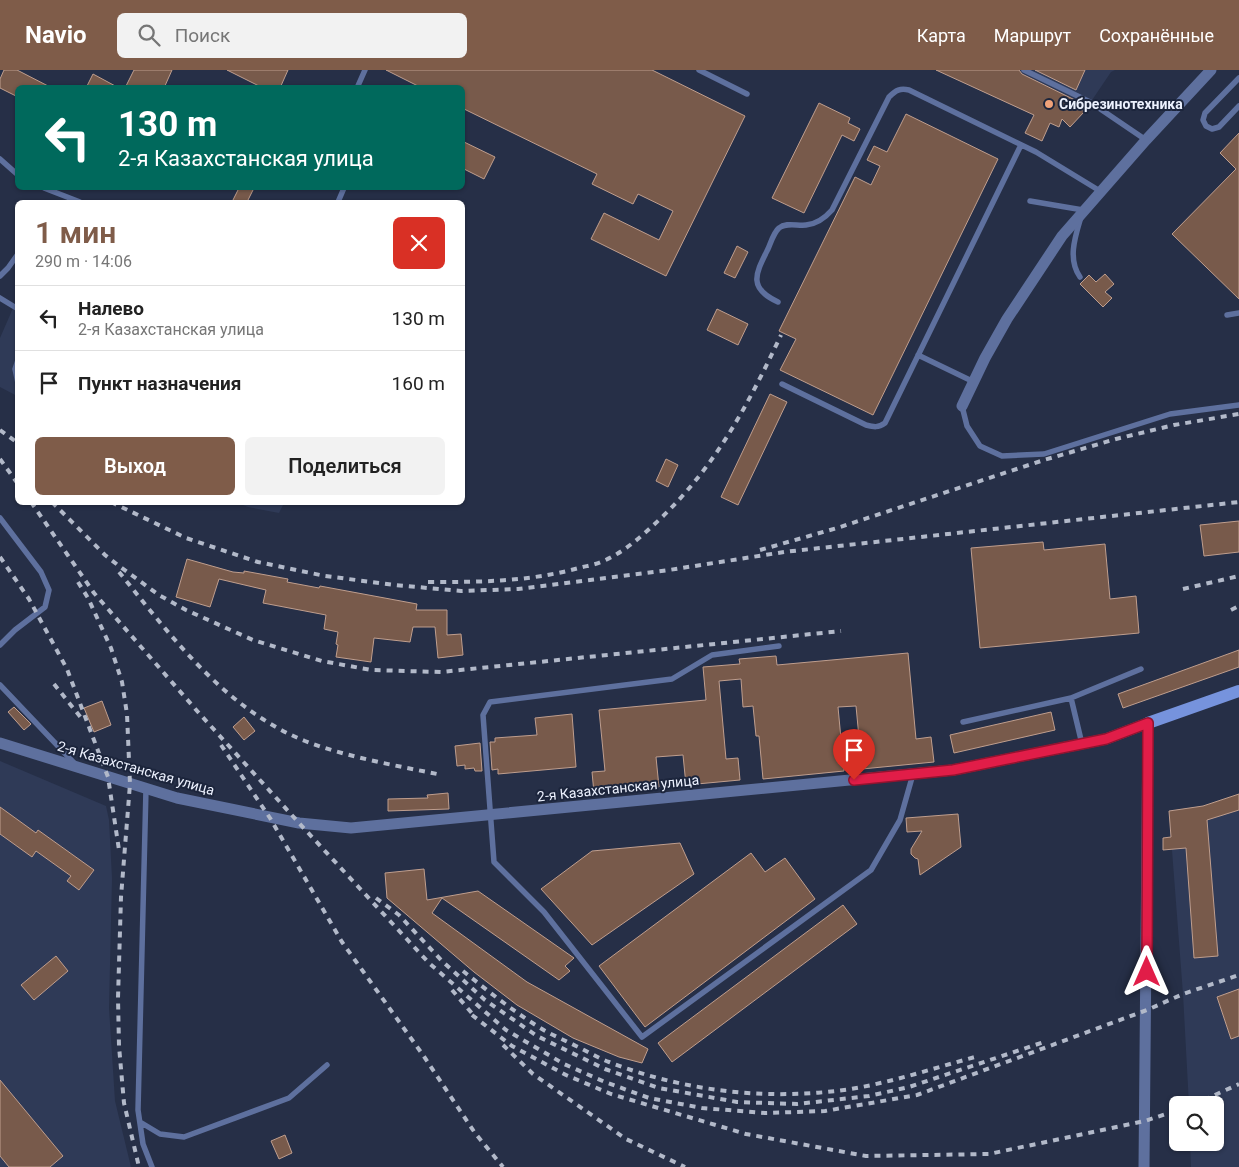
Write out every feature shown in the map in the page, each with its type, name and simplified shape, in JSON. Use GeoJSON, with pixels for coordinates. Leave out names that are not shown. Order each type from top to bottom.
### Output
{"type":"FeatureCollection","features":[{"type":"Feature","properties":{"kind":"street"},"geometry":{"type":"LineString","coordinates":[[962,406],[1008,318],[1062,236],[1146,140],[1212,70]]}},
{"type":"Feature","properties":{"kind":"street","name":"2-я Казахстанская улица"},"geometry":{"type":"LineString","coordinates":[[0,743],[177,798],[280,820],[350,828],[953,770],[1106,739],[1239,691]]}},
{"type":"Feature","properties":{"kind":"street"},"geometry":{"type":"LineString","coordinates":[[1144,1167],[1148,723]]}},
{"type":"Feature","properties":{"kind":"lane"},"geometry":{"type":"LineString","coordinates":[[358,85],[365,70]]}},
{"type":"Feature","properties":{"kind":"lane"},"geometry":{"type":"LineString","coordinates":[[699,70],[747,94]]}},
{"type":"Feature","properties":{"kind":"lane"},"geometry":{"type":"LineString","coordinates":[[1024,70],[1090,102],[1146,140]]}},
{"type":"Feature","properties":{"kind":"lane"},"geometry":{"type":"LineString","coordinates":[[1239,78],[1205,113],[1203,120],[1206,126],[1212,129],[1219,127],[1239,106]]}},
{"type":"Feature","properties":{"kind":"lane"},"geometry":{"type":"LineString","coordinates":[[778,302],[760,290],[756,282],[757,273],[777,229],[787,225],[816,223],[832,210],[890,97],[901,88],[910,90],[1021,144],[1100,191]]}},
{"type":"Feature","properties":{"kind":"lane"},"geometry":{"type":"LineString","coordinates":[[782,384],[866,425],[874,427],[885,423],[1021,144]]}},
{"type":"Feature","properties":{"kind":"lane"},"geometry":{"type":"LineString","coordinates":[[0,159],[15,173]]}},
{"type":"Feature","properties":{"kind":"lane"},"geometry":{"type":"LineString","coordinates":[[49,190],[74,200]]}},
{"type":"Feature","properties":{"kind":"lane"},"geometry":{"type":"LineString","coordinates":[[1030,201],[1083,210],[1073,258],[1075,270],[1080,277]]}},
{"type":"Feature","properties":{"kind":"lane"},"geometry":{"type":"LineString","coordinates":[[0,276],[15,258]]}},
{"type":"Feature","properties":{"kind":"lane"},"geometry":{"type":"LineString","coordinates":[[0,298],[15,307]]}},
{"type":"Feature","properties":{"kind":"lane"},"geometry":{"type":"LineString","coordinates":[[1227,315],[1239,313]]}},
{"type":"Feature","properties":{"kind":"lane"},"geometry":{"type":"LineString","coordinates":[[918,354],[974,382]]}},
{"type":"Feature","properties":{"kind":"lane"},"geometry":{"type":"LineString","coordinates":[[962,406],[968,426],[980,446],[1002,456],[1044,454],[1170,414],[1239,405]]}},
{"type":"Feature","properties":{"kind":"lane"},"geometry":{"type":"LineString","coordinates":[[0,518],[41,572],[49,590],[45,607],[0,645]]}},
{"type":"Feature","properties":{"kind":"lane"},"geometry":{"type":"LineString","coordinates":[[779,646],[712,655],[672,679],[490,702],[482,716],[494,862],[544,912],[642,1037],[871,870],[900,820],[913,774]]}},
{"type":"Feature","properties":{"kind":"lane"},"geometry":{"type":"LineString","coordinates":[[963,722],[1071,698],[1141,669]]}},
{"type":"Feature","properties":{"kind":"lane"},"geometry":{"type":"LineString","coordinates":[[0,685],[78,768]]}},
{"type":"Feature","properties":{"kind":"lane"},"geometry":{"type":"LineString","coordinates":[[1071,698],[1082,744]]}},
{"type":"Feature","properties":{"kind":"lane"},"geometry":{"type":"LineString","coordinates":[[146,789],[138,1110],[143,1144],[152,1167]]}},
{"type":"Feature","properties":{"kind":"lane"},"geometry":{"type":"LineString","coordinates":[[140,1122],[160,1134],[184,1137],[289,1098],[327,1065]]}},
{"type":"Feature","properties":{"kind":"shaded area"},"geometry":{"type":"Polygon","coordinates":[[[936,70],[1115,70],[1111,72],[1084,112],[1070,127],[1062,119],[1059,127],[936,70]]]}},
{"type":"Feature","properties":{"kind":"shaded area"},"geometry":{"type":"Polygon","coordinates":[[[15,304],[15,395],[0,387],[0,338],[15,304]]]}},
{"type":"Feature","properties":{"kind":"shaded area"},"geometry":{"type":"Polygon","coordinates":[[[243,505],[283,505],[279,513],[243,505]]]}},
{"type":"Feature","properties":{"kind":"shaded area"},"geometry":{"type":"Polygon","coordinates":[[[0,761],[106,806],[109,820],[112,878],[109,1008],[115,1101],[131,1167],[0,1167],[0,761]]]}},
{"type":"Feature","properties":{"kind":"shaded area"},"geometry":{"type":"Polygon","coordinates":[[[1239,794],[1239,1167],[1191,1167],[1190,1151],[1224,1151],[1224,1096],[1189,1096],[1169,811],[1203,806],[1239,794]]]}},
{"type":"Feature","properties":{"kind":"building"},"geometry":{"type":"Polygon","coordinates":[[[4,70],[17,70],[46,85],[15,85],[15,96],[0,88],[0,79],[4,70]]]}},
{"type":"Feature","properties":{"kind":"building"},"geometry":{"type":"Polygon","coordinates":[[[134,70],[172,70],[165,85],[126,85],[134,70]]]}},
{"type":"Feature","properties":{"kind":"building"},"geometry":{"type":"Polygon","coordinates":[[[227,70],[288,70],[281,85],[257,85],[227,70]]]}},
{"type":"Feature","properties":{"kind":"building"},"geometry":{"type":"Polygon","coordinates":[[[386,70],[652,70],[745,116],[666,276],[591,239],[604,213],[659,240],[673,211],[638,194],[633,204],[592,184],[597,174],[465,109],[465,85],[416,85],[386,70]]]}},
{"type":"Feature","properties":{"kind":"building"},"geometry":{"type":"Polygon","coordinates":[[[936,70],[1019,70],[1022,74],[1079,102],[1077,106],[1084,112],[1070,127],[1062,119],[1059,127],[1050,123],[1042,141],[1025,133],[1034,115],[936,70]]]}},
{"type":"Feature","properties":{"kind":"building"},"geometry":{"type":"Polygon","coordinates":[[[1035,70],[1085,70],[1076,90],[1035,70]]]}},
{"type":"Feature","properties":{"kind":"building"},"geometry":{"type":"Polygon","coordinates":[[[93,74],[113,85],[88,85],[93,74]]]}},
{"type":"Feature","properties":{"kind":"building"},"geometry":{"type":"Polygon","coordinates":[[[819,103],[850,118],[848,123],[860,129],[854,141],[842,135],[804,213],[772,198],[819,103]]]}},
{"type":"Feature","properties":{"kind":"building"},"geometry":{"type":"Polygon","coordinates":[[[906,114],[998,159],[873,415],[780,370],[796,339],[779,331],[855,177],[871,185],[880,166],[867,160],[874,146],[887,152],[906,114]]]}},
{"type":"Feature","properties":{"kind":"building"},"geometry":{"type":"Polygon","coordinates":[[[1239,133],[1239,299],[1172,234],[1236,169],[1220,153],[1239,133]]]}},
{"type":"Feature","properties":{"kind":"building"},"geometry":{"type":"Polygon","coordinates":[[[465,142],[495,157],[484,179],[465,170],[465,142]]]}},
{"type":"Feature","properties":{"kind":"building"},"geometry":{"type":"Polygon","coordinates":[[[238,190],[253,190],[248,200],[233,200],[238,190]]]}},
{"type":"Feature","properties":{"kind":"building"},"geometry":{"type":"Polygon","coordinates":[[[737,246],[748,252],[735,278],[724,273],[737,246]]]}},
{"type":"Feature","properties":{"kind":"building"},"geometry":{"type":"Polygon","coordinates":[[[1105,274],[1114,284],[1105,292],[1112,298],[1103,307],[1080,284],[1089,275],[1096,282],[1105,274]]]}},
{"type":"Feature","properties":{"kind":"building"},"geometry":{"type":"Polygon","coordinates":[[[717,309],[748,324],[738,345],[707,330],[717,309]]]}},
{"type":"Feature","properties":{"kind":"building"},"geometry":{"type":"Polygon","coordinates":[[[770,394],[787,402],[738,505],[721,497],[770,394]]]}},
{"type":"Feature","properties":{"kind":"building"},"geometry":{"type":"Polygon","coordinates":[[[666,459],[678,465],[668,487],[656,481],[666,459]]]}},
{"type":"Feature","properties":{"kind":"building"},"geometry":{"type":"Polygon","coordinates":[[[1239,521],[1239,552],[1204,556],[1200,525],[1239,521]]]}},
{"type":"Feature","properties":{"kind":"building"},"geometry":{"type":"Polygon","coordinates":[[[1043,542],[1044,550],[1105,544],[1110,599],[1136,596],[1139,633],[980,648],[971,548],[1043,542]]]}},
{"type":"Feature","properties":{"kind":"building"},"geometry":{"type":"Polygon","coordinates":[[[187,559],[233,572],[244,573],[244,571],[288,579],[287,582],[319,588],[320,586],[417,604],[416,610],[447,610],[447,635],[461,634],[463,655],[438,658],[435,627],[413,627],[410,642],[374,638],[371,662],[336,657],[338,632],[324,629],[326,615],[263,603],[266,590],[219,579],[210,607],[176,597],[187,559]]]}},
{"type":"Feature","properties":{"kind":"building"},"geometry":{"type":"Polygon","coordinates":[[[1239,650],[1239,667],[1123,708],[1118,694],[1239,650]]]}},
{"type":"Feature","properties":{"kind":"building"},"geometry":{"type":"Polygon","coordinates":[[[908,653],[916,739],[931,737],[934,762],[862,769],[856,706],[838,707],[844,771],[763,779],[759,736],[756,736],[753,706],[743,707],[741,679],[719,681],[726,759],[738,758],[740,780],[686,785],[683,755],[656,757],[659,787],[594,793],[592,772],[605,771],[599,710],[706,700],[703,667],[740,664],[739,659],[776,656],[777,665],[908,653]]]}},
{"type":"Feature","properties":{"kind":"building"},"geometry":{"type":"Polygon","coordinates":[[[102,701],[111,725],[94,732],[84,708],[102,701]]]}},
{"type":"Feature","properties":{"kind":"building"},"geometry":{"type":"Polygon","coordinates":[[[14,707],[31,724],[24,730],[8,712],[14,707]]]}},
{"type":"Feature","properties":{"kind":"building"},"geometry":{"type":"Polygon","coordinates":[[[1051,712],[1055,730],[954,753],[950,735],[1051,712]]]}},
{"type":"Feature","properties":{"kind":"building"},"geometry":{"type":"Polygon","coordinates":[[[572,714],[576,767],[498,774],[498,769],[492,770],[490,742],[495,742],[495,738],[537,735],[535,718],[572,714]]]}},
{"type":"Feature","properties":{"kind":"building"},"geometry":{"type":"Polygon","coordinates":[[[244,717],[255,731],[244,740],[233,727],[244,717]]]}},
{"type":"Feature","properties":{"kind":"building"},"geometry":{"type":"Polygon","coordinates":[[[480,743],[482,771],[475,771],[474,768],[465,769],[465,765],[457,766],[455,746],[480,743]]]}},
{"type":"Feature","properties":{"kind":"building"},"geometry":{"type":"Polygon","coordinates":[[[448,793],[449,809],[388,811],[388,799],[428,798],[427,795],[448,793]]]}},
{"type":"Feature","properties":{"kind":"building"},"geometry":{"type":"Polygon","coordinates":[[[1239,794],[1239,810],[1207,820],[1218,956],[1194,958],[1186,848],[1163,850],[1163,838],[1171,837],[1169,811],[1203,806],[1239,794]]]}},
{"type":"Feature","properties":{"kind":"building"},"geometry":{"type":"Polygon","coordinates":[[[0,807],[36,833],[38,830],[94,870],[79,890],[67,881],[71,876],[36,851],[32,857],[0,834],[0,807]]]}},
{"type":"Feature","properties":{"kind":"building"},"geometry":{"type":"Polygon","coordinates":[[[958,814],[961,847],[920,875],[918,859],[911,854],[911,849],[922,831],[907,832],[906,818],[958,814]]]}},
{"type":"Feature","properties":{"kind":"building"},"geometry":{"type":"Polygon","coordinates":[[[680,843],[694,874],[592,945],[541,889],[592,851],[680,843]]]}},
{"type":"Feature","properties":{"kind":"building"},"geometry":{"type":"Polygon","coordinates":[[[751,853],[765,872],[785,858],[815,899],[645,1027],[599,966],[751,853]]]}},
{"type":"Feature","properties":{"kind":"building"},"geometry":{"type":"Polygon","coordinates":[[[424,869],[427,900],[478,891],[574,958],[565,966],[570,971],[559,980],[442,898],[432,913],[527,982],[648,1049],[642,1063],[619,1057],[573,1038],[517,1005],[474,972],[387,898],[385,873],[424,869]]]}},
{"type":"Feature","properties":{"kind":"building"},"geometry":{"type":"Polygon","coordinates":[[[843,905],[857,924],[672,1062],[658,1043],[843,905]]]}},
{"type":"Feature","properties":{"kind":"building"},"geometry":{"type":"Polygon","coordinates":[[[56,956],[68,971],[34,1000],[21,985],[56,956]]]}},
{"type":"Feature","properties":{"kind":"building"},"geometry":{"type":"Polygon","coordinates":[[[1239,989],[1239,1036],[1231,1039],[1217,997],[1239,989]]]}},
{"type":"Feature","properties":{"kind":"building"},"geometry":{"type":"Polygon","coordinates":[[[0,1080],[63,1156],[50,1167],[9,1167],[0,1156],[0,1080]]]}},
{"type":"Feature","properties":{"kind":"building"},"geometry":{"type":"Polygon","coordinates":[[[285,1135],[292,1153],[279,1159],[271,1141],[285,1135]]]}},
{"type":"Feature","properties":{"kind":"railway"},"geometry":{"type":"LineString","coordinates":[[428,582],[522,579],[560,573],[596,564],[624,549],[639,538],[679,499],[714,456],[743,410],[781,335]]}},
{"type":"Feature","properties":{"kind":"railway"},"geometry":{"type":"LineString","coordinates":[[760,550],[837,528],[1044,460],[1116,439],[1174,425],[1239,414]]}},
{"type":"Feature","properties":{"kind":"railway"},"geometry":{"type":"LineString","coordinates":[[0,430],[15,441]]}},
{"type":"Feature","properties":{"kind":"railway"},"geometry":{"type":"LineString","coordinates":[[0,459],[15,480]]}},
{"type":"Feature","properties":{"kind":"railway"},"geometry":{"type":"LineString","coordinates":[[117,505],[186,538],[258,562],[325,576],[461,591],[518,589],[669,570],[784,552],[1239,502]]}},
{"type":"Feature","properties":{"kind":"railway"},"geometry":{"type":"LineString","coordinates":[[33,505],[94,593],[198,712],[429,963],[506,1030],[564,1064],[605,1082],[649,1098],[702,1108],[765,1113],[825,1111],[917,1095],[1147,1010],[1183,994],[1239,975]]}},
{"type":"Feature","properties":{"kind":"railway"},"geometry":{"type":"LineString","coordinates":[[55,505],[105,555],[159,595],[186,610],[253,640],[322,661],[371,670],[441,672],[841,631]]}},
{"type":"Feature","properties":{"kind":"railway"},"geometry":{"type":"LineString","coordinates":[[0,557],[29,599],[67,669],[108,777],[119,850]]}},
{"type":"Feature","properties":{"kind":"railway"},"geometry":{"type":"LineString","coordinates":[[119,572],[159,621],[202,668],[250,710],[276,727],[305,741],[337,752],[437,774]]}},
{"type":"Feature","properties":{"kind":"railway"},"geometry":{"type":"LineString","coordinates":[[1183,589],[1239,576]]}},
{"type":"Feature","properties":{"kind":"railway"},"geometry":{"type":"LineString","coordinates":[[78,582],[88,598],[111,648],[122,682],[127,714],[130,784],[121,897],[118,998],[119,1046],[124,1103],[139,1167]]}},
{"type":"Feature","properties":{"kind":"railway"},"geometry":{"type":"LineString","coordinates":[[1231,610],[1239,606]]}},
{"type":"Feature","properties":{"kind":"railway"},"geometry":{"type":"LineString","coordinates":[[54,684],[82,719]]}},
{"type":"Feature","properties":{"kind":"railway"},"geometry":{"type":"LineString","coordinates":[[221,745],[270,818],[342,942],[423,1055],[475,1133],[503,1167]]}},
{"type":"Feature","properties":{"kind":"railway"},"geometry":{"type":"LineString","coordinates":[[376,898],[399,915],[442,961],[485,1000],[537,1036],[605,1069],[659,1088],[737,1102],[797,1104],[869,1096],[909,1087],[1044,1042]]}},
{"type":"Feature","properties":{"kind":"railway"},"geometry":{"type":"LineString","coordinates":[[463,971],[501,1001],[550,1033],[609,1062],[668,1081],[698,1087],[759,1094],[821,1093],[882,1083],[975,1057]]}},
{"type":"Feature","properties":{"kind":"railway"},"geometry":{"type":"LineString","coordinates":[[452,990],[476,1018]]}},
{"type":"Feature","properties":{"kind":"railway"},"geometry":{"type":"LineString","coordinates":[[472,1015],[512,1046],[566,1075],[611,1094],[746,1134],[866,1156],[989,1154],[1145,1121],[1169,1113]]}},
{"type":"Feature","properties":{"kind":"railway"},"geometry":{"type":"LineString","coordinates":[[503,1045],[533,1074],[626,1139],[685,1167]]}},
{"type":"Feature","properties":{"kind":"railway"},"geometry":{"type":"LineString","coordinates":[[1213,1096],[1239,1084]]}},
{"type":"Feature","properties":{"kind":"place","name":"Сибрезинотехника"},"geometry":{"type":"Point","coordinates":[1049,104]}},
{"type":"Feature","properties":{"kind":"route"},"geometry":{"type":"LineString","coordinates":[[854,780],[953,770],[1106,739],[1148,723],[1147,972]]}}]}
